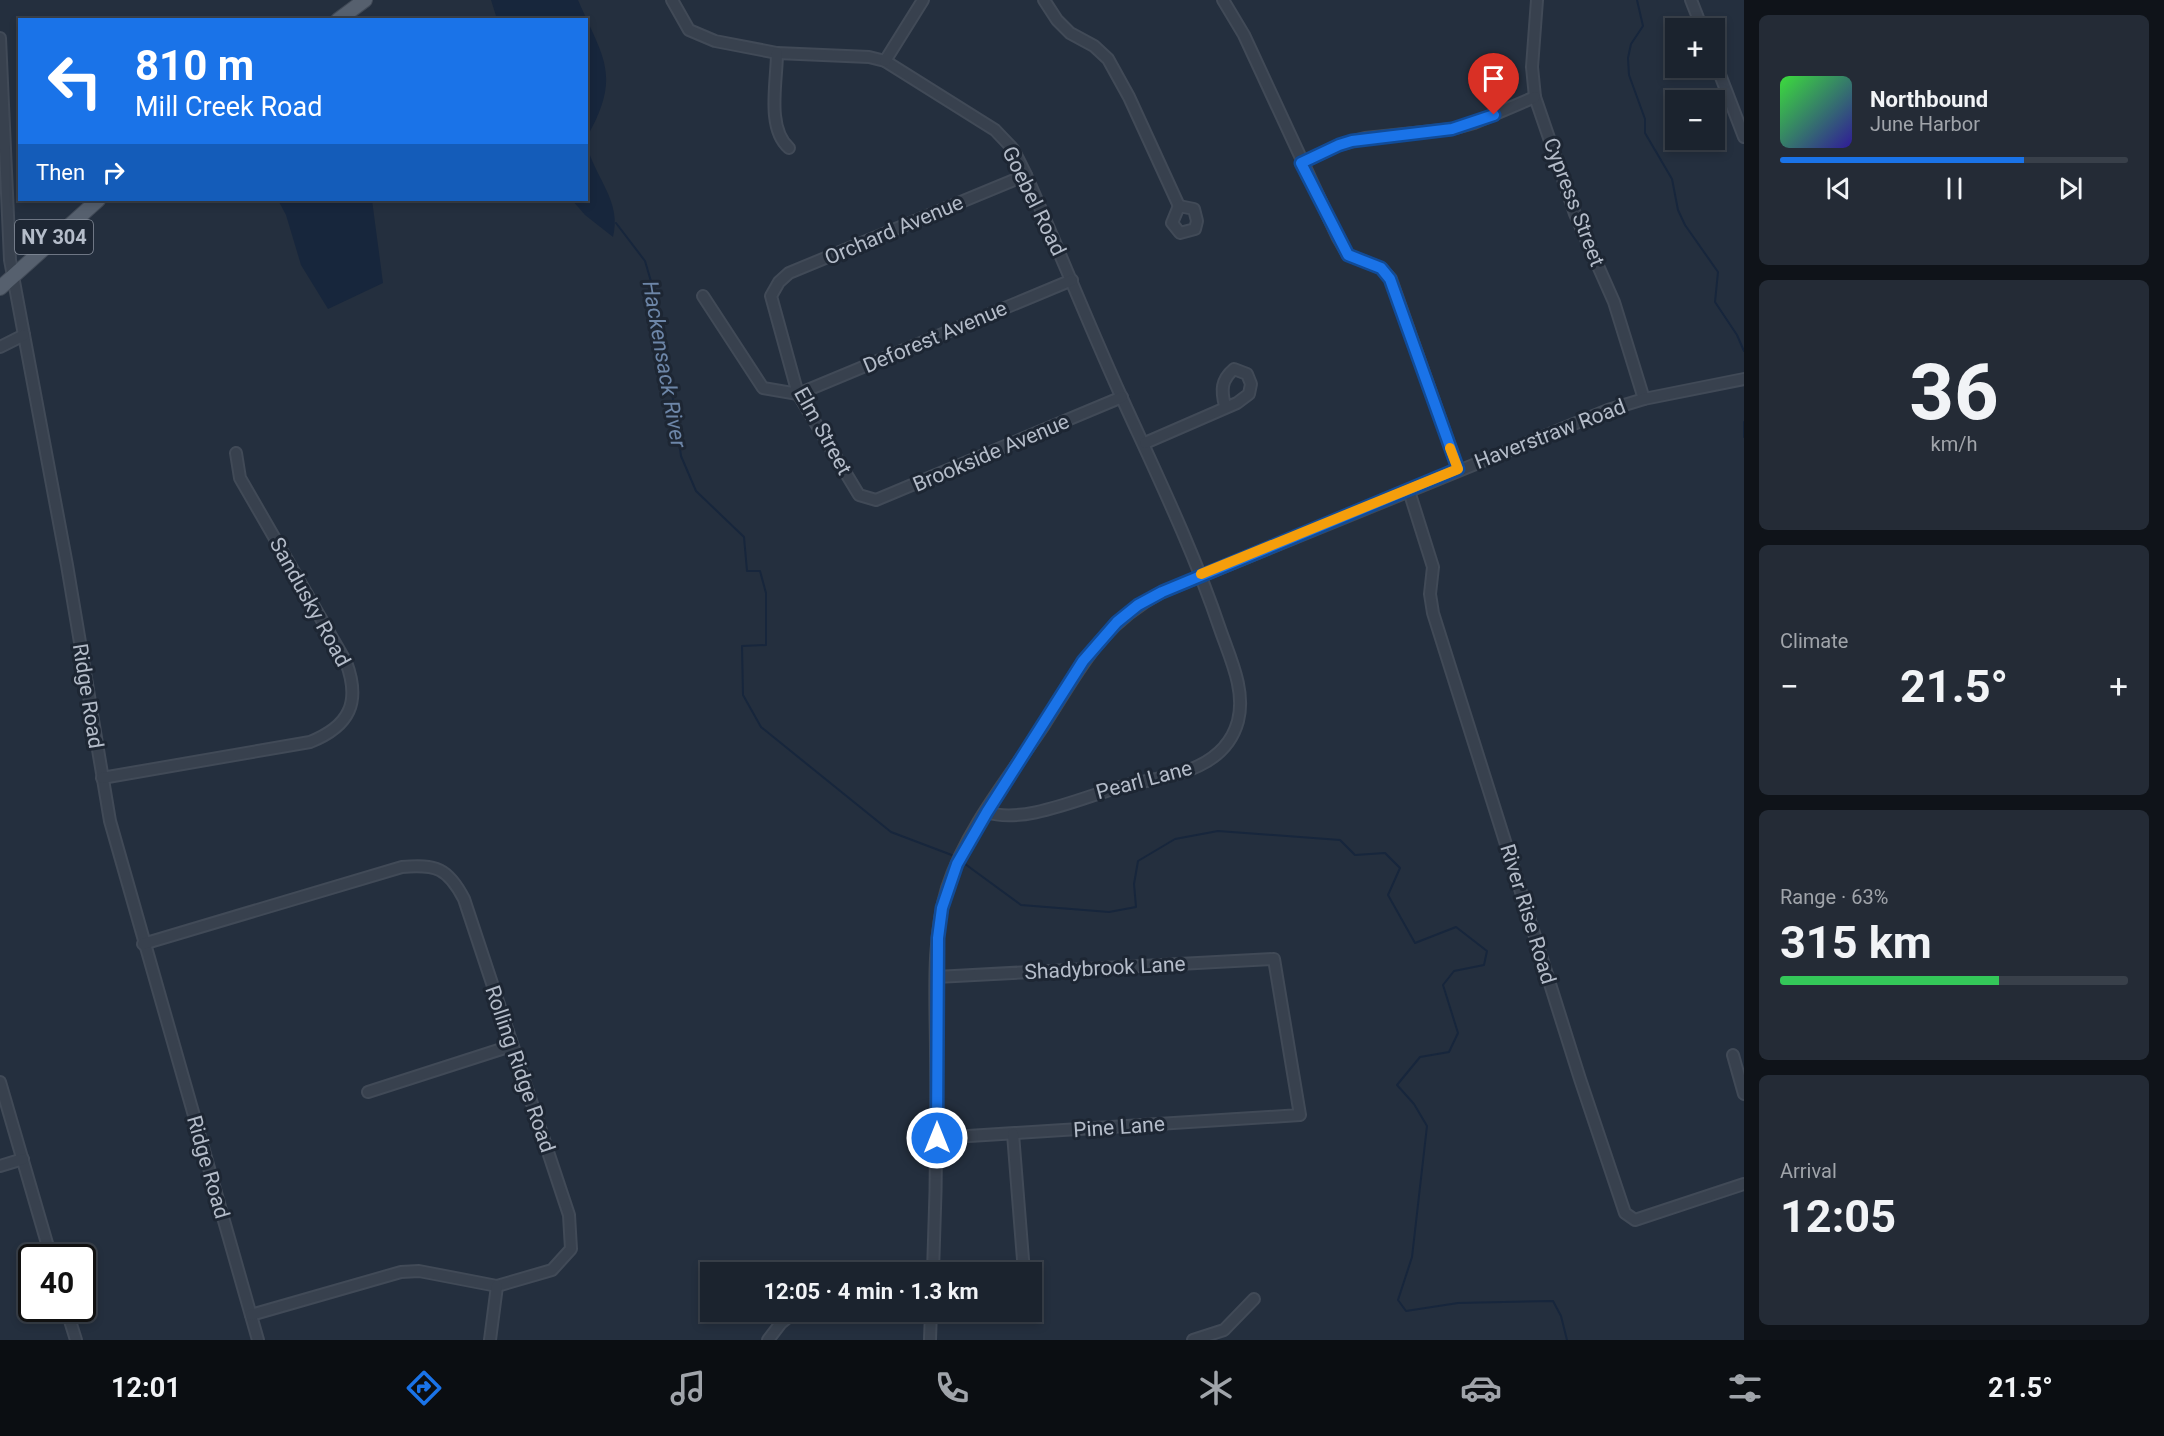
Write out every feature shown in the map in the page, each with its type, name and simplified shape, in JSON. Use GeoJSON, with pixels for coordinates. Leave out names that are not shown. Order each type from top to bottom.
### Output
{"type":"FeatureCollection","features":[{"type":"Feature","properties":{"kind":"main road"},"geometry":{"type":"LineString","coordinates":[[341,18],[365,0]]}},
{"type":"Feature","properties":{"kind":"main road","name":"NY 304"},"geometry":{"type":"LineString","coordinates":[[0,288],[97,201]]}},
{"type":"Feature","properties":{"kind":"street","name":"Goebel Road"},"geometry":{"type":"LineString","coordinates":[[672,0],[689,30],[715,41],[777,53],[869,57],[885,61],[995,130],[1013,149],[1202,574]]}},
{"type":"Feature","properties":{"kind":"street"},"geometry":{"type":"LineString","coordinates":[[885,61],[923,0]]}},
{"type":"Feature","properties":{"kind":"street"},"geometry":{"type":"LineString","coordinates":[[1044,0],[1057,20],[1070,33],[1094,45],[1108,59],[1129,97],[1179,206]]}},
{"type":"Feature","properties":{"kind":"street"},"geometry":{"type":"LineString","coordinates":[[1223,0],[1244,35],[1301,163],[1348,255],[1381,268],[1390,279],[1458,469]]}},
{"type":"Feature","properties":{"kind":"street","name":"Cypress Street"},"geometry":{"type":"LineString","coordinates":[[1537,0],[1532,67],[1535,97],[1575,214],[1614,302],[1644,399]]}},
{"type":"Feature","properties":{"kind":"street"},"geometry":{"type":"LineString","coordinates":[[1691,0],[1698,18]]}},
{"type":"Feature","properties":{"kind":"street","name":"Ridge Road"},"geometry":{"type":"LineString","coordinates":[[0,38],[5,111],[8,237],[13,276],[67,565],[102,778],[119,860],[258,1340]]}},
{"type":"Feature","properties":{"kind":"street"},"geometry":{"type":"LineString","coordinates":[[777,53],[776,122],[781,142],[789,148]]}},
{"type":"Feature","properties":{"kind":"street"},"geometry":{"type":"LineString","coordinates":[[1721,78],[1744,137]]}},
{"type":"Feature","properties":{"kind":"street"},"geometry":{"type":"LineString","coordinates":[[1301,163],[1339,145],[1365,138],[1452,129],[1474,123],[1535,97]]}},
{"type":"Feature","properties":{"kind":"street","name":"Orchard Avenue"},"geometry":{"type":"LineString","coordinates":[[771,296],[778,282],[789,273],[1026,175]]}},
{"type":"Feature","properties":{"kind":"street","name":"Deforest Avenue"},"geometry":{"type":"LineString","coordinates":[[798,394],[1072,280]]}},
{"type":"Feature","properties":{"kind":"street"},"geometry":{"type":"LineString","coordinates":[[703,296],[763,388],[798,394]]}},
{"type":"Feature","properties":{"kind":"street","name":"Elm Street"},"geometry":{"type":"LineString","coordinates":[[771,296],[798,394],[859,495]]}},
{"type":"Feature","properties":{"kind":"street"},"geometry":{"type":"LineString","coordinates":[[0,347],[24,335]]}},
{"type":"Feature","properties":{"kind":"street","name":"Haverstraw Road"},"geometry":{"type":"LineString","coordinates":[[933,1262],[937,1138],[936,977],[938,938],[948,886],[957,864],[987,812],[1072,678],[1099,641],[1138,605],[1202,574],[1458,469],[1608,410],[1644,399],[1744,379]]}},
{"type":"Feature","properties":{"kind":"street","name":"Brookside Avenue"},"geometry":{"type":"LineString","coordinates":[[859,495],[876,500],[888,497],[1122,397]]}},
{"type":"Feature","properties":{"kind":"street"},"geometry":{"type":"LineString","coordinates":[[1144,442],[1225,406]]}},
{"type":"Feature","properties":{"kind":"street","name":"Sandusky Road"},"geometry":{"type":"LineString","coordinates":[[102,778],[310,742],[337,728],[353,701],[352,679],[346,662],[240,478],[236,453]]}},
{"type":"Feature","properties":{"kind":"street","name":"River Rise Road"},"geometry":{"type":"LineString","coordinates":[[1409,491],[1433,567],[1430,594],[1433,614],[1625,1213],[1635,1220],[1744,1184]]}},
{"type":"Feature","properties":{"kind":"street","name":"Pearl Lane"},"geometry":{"type":"LineString","coordinates":[[987,812],[1011,816],[1039,811],[1106,790],[1189,770],[1208,762],[1219,753],[1238,723],[1239,685],[1202,574]]}},
{"type":"Feature","properties":{"kind":"street","name":"Rolling Ridge Road"},"geometry":{"type":"LineString","coordinates":[[143,944],[402,867],[422,865],[441,869],[455,882],[464,899],[569,1215],[571,1249],[552,1270],[497,1286],[459,1277],[408,1271],[251,1315]]}},
{"type":"Feature","properties":{"kind":"street","name":"Shadybrook Lane"},"geometry":{"type":"LineString","coordinates":[[936,977],[1274,959],[1300,1115]]}},
{"type":"Feature","properties":{"kind":"street"},"geometry":{"type":"LineString","coordinates":[[368,1092],[511,1046]]}},
{"type":"Feature","properties":{"kind":"street"},"geometry":{"type":"LineString","coordinates":[[1733,1055],[1744,1094]]}},
{"type":"Feature","properties":{"kind":"street"},"geometry":{"type":"LineString","coordinates":[[0,1082],[47,1244]]}},
{"type":"Feature","properties":{"kind":"street","name":"Pine Lane"},"geometry":{"type":"LineString","coordinates":[[937,1138],[1300,1115]]}},
{"type":"Feature","properties":{"kind":"street"},"geometry":{"type":"LineString","coordinates":[[1013,1134],[1023,1262]]}},
{"type":"Feature","properties":{"kind":"street"},"geometry":{"type":"LineString","coordinates":[[0,1166],[23,1159]]}},
{"type":"Feature","properties":{"kind":"street"},"geometry":{"type":"LineString","coordinates":[[490,1340],[497,1286]]}},
{"type":"Feature","properties":{"kind":"street"},"geometry":{"type":"LineString","coordinates":[[1194,1340],[1226,1335],[1254,1299]]}},
{"type":"Feature","properties":{"kind":"street"},"geometry":{"type":"LineString","coordinates":[[70,1322],[76,1340]]}},
{"type":"Feature","properties":{"kind":"street"},"geometry":{"type":"LineString","coordinates":[[768,1340],[782,1322]]}},
{"type":"Feature","properties":{"kind":"street"},"geometry":{"type":"LineString","coordinates":[[930,1340],[931,1322]]}},
{"type":"Feature","properties":{"kind":"water"},"geometry":{"type":"Polygon","coordinates":[[[491,0],[578,0],[586,18],[497,18],[491,0]]]}},
{"type":"Feature","properties":{"kind":"water"},"geometry":{"type":"Polygon","coordinates":[[[588,22],[605,67],[604,98],[588,135],[588,22]]]}},
{"type":"Feature","properties":{"kind":"water"},"geometry":{"type":"Polygon","coordinates":[[[588,149],[611,202],[615,224],[613,237],[585,215],[573,201],[588,201],[588,149]]]}},
{"type":"Feature","properties":{"kind":"water"},"geometry":{"type":"Polygon","coordinates":[[[279,201],[372,201],[383,283],[328,309],[301,265],[286,215],[279,201]]]}},
{"type":"Feature","properties":{"kind":"waterway"},"geometry":{"type":"LineString","coordinates":[[1637,0],[1643,26],[1631,44],[1628,58],[1629,75],[1645,119],[1645,133],[1672,179],[1678,210],[1685,225],[1718,272],[1715,302],[1737,335],[1744,351]]}},
{"type":"Feature","properties":{"kind":"waterway","name":"Hackensack River"},"geometry":{"type":"LineString","coordinates":[[616,223],[645,261],[655,295],[655,327],[672,392],[681,456],[696,491],[744,537],[747,571],[760,571],[766,593],[766,645],[742,646],[743,695],[761,727],[891,832],[957,857]]}},
{"type":"Feature","properties":{"kind":"waterway"},"geometry":{"type":"LineString","coordinates":[[1744,422],[1744,437]]}},
{"type":"Feature","properties":{"kind":"waterway","name":"Hackensack River"},"geometry":{"type":"LineString","coordinates":[[961,861],[1021,905],[1109,912],[1136,907],[1134,884],[1138,861],[1175,839],[1218,831],[1340,840],[1355,855],[1385,853],[1400,868],[1388,895],[1415,943],[1456,927],[1487,951],[1484,965],[1454,971],[1443,985],[1458,1033],[1449,1052],[1420,1057],[1397,1085],[1414,1104],[1427,1126],[1412,1257],[1398,1300],[1406,1311],[1458,1303],[1553,1301],[1561,1316],[1567,1340]]}},
{"type":"Feature","properties":{"kind":"slow traffic"},"geometry":{"type":"LineString","coordinates":[[1201,574],[1409,491],[1458,469],[1450,448]]}},
{"type":"Feature","properties":{"kind":"route"},"geometry":{"type":"LineString","coordinates":[[937,1138],[936,977],[938,938],[948,886],[969,841],[1083,661],[1117,622],[1138,605],[1162,592],[1458,469],[1390,279],[1381,268],[1348,255],[1301,163],[1352,141],[1452,129],[1494,115]]}}]}
